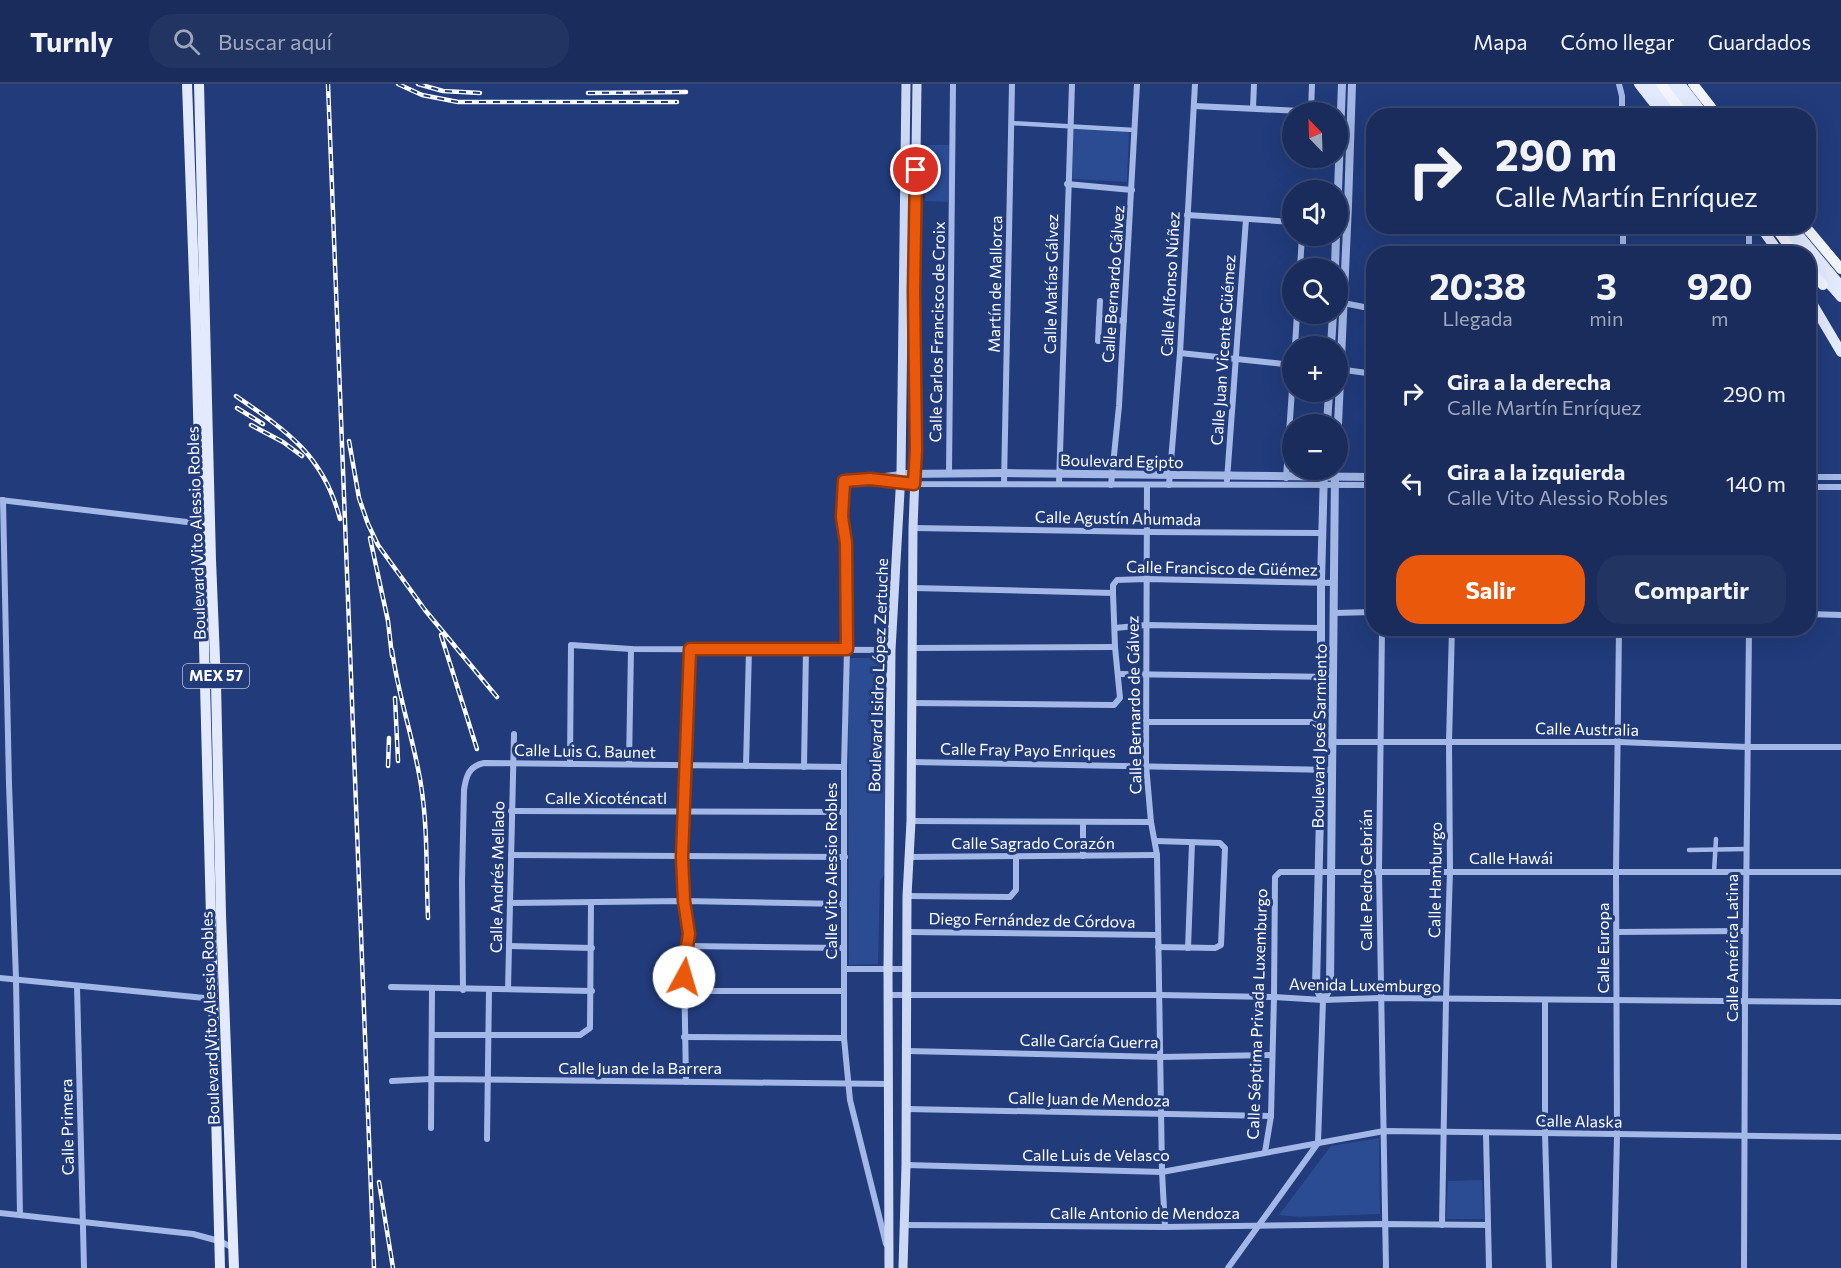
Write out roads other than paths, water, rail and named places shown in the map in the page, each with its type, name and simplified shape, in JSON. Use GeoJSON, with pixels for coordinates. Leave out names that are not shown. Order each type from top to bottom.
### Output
{"type":"FeatureCollection","features":[{"type":"Feature","properties":{"kind":"highway"},"geometry":{"type":"LineString","coordinates":[[1661,84],[1679,108]]}},
{"type":"Feature","properties":{"kind":"highway"},"geometry":{"type":"LineString","coordinates":[[1693,84],[1712,108]]}},
{"type":"Feature","properties":{"kind":"highway"},"geometry":{"type":"LineString","coordinates":[[1780,234],[1790,246]]}},
{"type":"Feature","properties":{"kind":"highway"},"geometry":{"type":"LineString","coordinates":[[1812,234],[1841,269]]}},
{"type":"Feature","properties":{"kind":"highway"},"geometry":{"type":"LineString","coordinates":[[1816,278],[1823,285]]}},
{"type":"Feature","properties":{"kind":"main road","name":"Boulevard Vito Alessio Robles"},"geometry":{"type":"LineString","coordinates":[[187,84],[205,525]]}},
{"type":"Feature","properties":{"kind":"main road","name":"Boulevard Vito Alessio Robles"},"geometry":{"type":"LineString","coordinates":[[199,84],[205,525],[214,830],[224,1000],[234,1268]]}},
{"type":"Feature","properties":{"kind":"main road","name":"Boulevard Isidro López Zertuche"},"geometry":{"type":"LineString","coordinates":[[889,1268],[888,969],[891,650],[901,479],[906,84]]}},
{"type":"Feature","properties":{"kind":"main road","name":"Boulevard Isidro López Zertuche"},"geometry":{"type":"LineString","coordinates":[[903,1268],[906,1165],[907,896],[911,821],[914,588],[917,84]]}},
{"type":"Feature","properties":{"kind":"main road"},"geometry":{"type":"LineString","coordinates":[[1639,84],[1658,108]]}},
{"type":"Feature","properties":{"kind":"main road"},"geometry":{"type":"LineString","coordinates":[[1650,84],[1668,108]]}},
{"type":"Feature","properties":{"kind":"main road"},"geometry":{"type":"LineString","coordinates":[[1670,84],[1689,108]]}},
{"type":"Feature","properties":{"kind":"main road"},"geometry":{"type":"LineString","coordinates":[[1680,84],[1699,108]]}},
{"type":"Feature","properties":{"kind":"main road"},"geometry":{"type":"LineString","coordinates":[[1754,234],[1764,246]]}},
{"type":"Feature","properties":{"kind":"main road"},"geometry":{"type":"LineString","coordinates":[[1789,234],[1800,246]]}},
{"type":"Feature","properties":{"kind":"main road"},"geometry":{"type":"LineString","coordinates":[[1816,262],[1841,286]]}},
{"type":"Feature","properties":{"kind":"main road"},"geometry":{"type":"LineString","coordinates":[[1816,270],[1841,297]]}},
{"type":"Feature","properties":{"kind":"main road"},"geometry":{"type":"LineString","coordinates":[[1816,310],[1841,352]]}},
{"type":"Feature","properties":{"kind":"main road"},"geometry":{"type":"LineString","coordinates":[[1816,321],[1841,362]]}},
{"type":"Feature","properties":{"kind":"main road","name":"Boulevard Vito Alessio Robles"},"geometry":{"type":"LineString","coordinates":[[214,830],[212,999],[220,1268]]}},
{"type":"Feature","properties":{"kind":"main road"},"geometry":{"type":"LineString","coordinates":[[214,1055],[226,1054]]}},
{"type":"Feature","properties":{"kind":"street","name":"Calle Carlos Francisco de Croix"},"geometry":{"type":"LineString","coordinates":[[949,473],[953,84]]}},
{"type":"Feature","properties":{"kind":"street","name":"Martín de Mallorca"},"geometry":{"type":"LineString","coordinates":[[1004,484],[1012,84]]}},
{"type":"Feature","properties":{"kind":"street","name":"Calle Matías Gálvez"},"geometry":{"type":"LineString","coordinates":[[1059,484],[1072,84]]}},
{"type":"Feature","properties":{"kind":"street","name":"Calle Bernardo Gálvez"},"geometry":{"type":"LineString","coordinates":[[1111,485],[1124,321],[1137,84]]}},
{"type":"Feature","properties":{"kind":"street","name":"Calle Alfonso Núñez"},"geometry":{"type":"LineString","coordinates":[[1169,485],[1180,353],[1195,84]]}},
{"type":"Feature","properties":{"kind":"street"},"geometry":{"type":"LineString","coordinates":[[1253,108],[1254,84]]}},
{"type":"Feature","properties":{"kind":"street"},"geometry":{"type":"LineString","coordinates":[[1311,102],[1312,84]]}},
{"type":"Feature","properties":{"kind":"street"},"geometry":{"type":"LineString","coordinates":[[1340,102],[1342,84]]}},
{"type":"Feature","properties":{"kind":"street"},"geometry":{"type":"LineString","coordinates":[[1344,258],[1352,84]]}},
{"type":"Feature","properties":{"kind":"street"},"geometry":{"type":"LineString","coordinates":[[1619,84],[1622,108]]}},
{"type":"Feature","properties":{"kind":"street"},"geometry":{"type":"LineString","coordinates":[[1194,106],[1282,110]]}},
{"type":"Feature","properties":{"kind":"street"},"geometry":{"type":"LineString","coordinates":[[1011,123],[1134,130]]}},
{"type":"Feature","properties":{"kind":"street"},"geometry":{"type":"LineString","coordinates":[[1067,184],[1132,190]]}},
{"type":"Feature","properties":{"kind":"street"},"geometry":{"type":"LineString","coordinates":[[1187,215],[1282,221]]}},
{"type":"Feature","properties":{"kind":"street","name":"Calle Juan Vicente Güémez"},"geometry":{"type":"LineString","coordinates":[[1227,480],[1246,219]]}},
{"type":"Feature","properties":{"kind":"street"},"geometry":{"type":"LineString","coordinates":[[1098,341],[1100,301]]}},
{"type":"Feature","properties":{"kind":"street"},"geometry":{"type":"LineString","coordinates":[[1348,303],[1366,307]]}},
{"type":"Feature","properties":{"kind":"street"},"geometry":{"type":"LineString","coordinates":[[1099,318],[1124,321]]}},
{"type":"Feature","properties":{"kind":"street"},"geometry":{"type":"LineString","coordinates":[[1180,353],[1282,364]]}},
{"type":"Feature","properties":{"kind":"street"},"geometry":{"type":"LineString","coordinates":[[1348,370],[1366,373]]}},
{"type":"Feature","properties":{"kind":"street"},"geometry":{"type":"LineString","coordinates":[[1286,481],[1291,402]]}},
{"type":"Feature","properties":{"kind":"street","name":"Boulevard Egipto"},"geometry":{"type":"LineString","coordinates":[[901,479],[914,473],[1004,473],[1169,476],[1324,485],[1331,480]]}},
{"type":"Feature","properties":{"kind":"street","name":"Boulevard Egipto"},"geometry":{"type":"LineString","coordinates":[[1348,477],[1366,477]]}},
{"type":"Feature","properties":{"kind":"street"},"geometry":{"type":"LineString","coordinates":[[1816,477],[1841,477]]}},
{"type":"Feature","properties":{"kind":"street","name":"Boulevard Egipto"},"geometry":{"type":"LineString","coordinates":[[844,481],[901,479],[914,484],[1169,485],[1227,480]]}},
{"type":"Feature","properties":{"kind":"street","name":"Boulevard Egipto"},"geometry":{"type":"LineString","coordinates":[[1348,479],[1366,483]]}},
{"type":"Feature","properties":{"kind":"street","name":"Boulevard Egipto"},"geometry":{"type":"LineString","coordinates":[[1286,481],[1291,480]]}},
{"type":"Feature","properties":{"kind":"street","name":"Boulevard José Sarmiento"},"geometry":{"type":"LineString","coordinates":[[1323,1000],[1316,987],[1324,480]]}},
{"type":"Feature","properties":{"kind":"street","name":"Boulevard José Sarmiento"},"geometry":{"type":"LineString","coordinates":[[1318,1143],[1323,1000],[1330,987],[1335,480]]}},
{"type":"Feature","properties":{"kind":"street","name":"Calle Vito Alessio Robles"},"geometry":{"type":"LineString","coordinates":[[844,481],[842,517],[846,543],[847,649],[844,767],[844,1038],[848,1083],[889,1256]]}},
{"type":"Feature","properties":{"kind":"street","name":"Calle Bernardo de Gálvez"},"geometry":{"type":"LineString","coordinates":[[1147,485],[1146,765],[1151,822],[1157,855],[1162,1172],[1165,1227]]}},
{"type":"Feature","properties":{"kind":"street"},"geometry":{"type":"LineString","coordinates":[[1816,487],[1841,487]]}},
{"type":"Feature","properties":{"kind":"street"},"geometry":{"type":"LineString","coordinates":[[20,1215],[16,979],[1,500],[205,525]]}},
{"type":"Feature","properties":{"kind":"street","name":"Calle Agustín Ahumada"},"geometry":{"type":"LineString","coordinates":[[913,528],[1322,533]]}},
{"type":"Feature","properties":{"kind":"street","name":"Calle Francisco de Güémez"},"geometry":{"type":"LineString","coordinates":[[914,588],[1113,593],[1113,585],[1117,580],[1334,583]]}},
{"type":"Feature","properties":{"kind":"street"},"geometry":{"type":"LineString","coordinates":[[911,703],[1114,705],[1120,698],[1113,593]]}},
{"type":"Feature","properties":{"kind":"street"},"geometry":{"type":"LineString","coordinates":[[1334,613],[1366,612]]}},
{"type":"Feature","properties":{"kind":"street"},"geometry":{"type":"LineString","coordinates":[[1816,614],[1841,615]]}},
{"type":"Feature","properties":{"kind":"street"},"geometry":{"type":"LineString","coordinates":[[1115,628],[1146,626],[1321,628]]}},
{"type":"Feature","properties":{"kind":"street","name":"Calle Pedro Cebrián"},"geometry":{"type":"LineString","coordinates":[[1382,636],[1379,871],[1386,1268]]}},
{"type":"Feature","properties":{"kind":"street","name":"Calle Hamburgo"},"geometry":{"type":"LineString","coordinates":[[1442,1225],[1450,871],[1449,742],[1452,636]]}},
{"type":"Feature","properties":{"kind":"street","name":"Calle Europa"},"geometry":{"type":"LineString","coordinates":[[1614,1268],[1617,1135],[1616,872],[1619,636]]}},
{"type":"Feature","properties":{"kind":"street","name":"Calle América Latina"},"geometry":{"type":"LineString","coordinates":[[1744,1268],[1744,1001],[1749,636]]}},
{"type":"Feature","properties":{"kind":"street"},"geometry":{"type":"LineString","coordinates":[[570,764],[571,645],[631,649],[891,650]]}},
{"type":"Feature","properties":{"kind":"street"},"geometry":{"type":"LineString","coordinates":[[912,648],[1115,647]]}},
{"type":"Feature","properties":{"kind":"street"},"geometry":{"type":"LineString","coordinates":[[628,764],[631,649]]}},
{"type":"Feature","properties":{"kind":"street"},"geometry":{"type":"LineString","coordinates":[[686,1082],[684,964],[689,934],[684,901],[682,857],[690,649]]}},
{"type":"Feature","properties":{"kind":"street"},"geometry":{"type":"LineString","coordinates":[[746,766],[749,649]]}},
{"type":"Feature","properties":{"kind":"street"},"geometry":{"type":"LineString","coordinates":[[804,767],[806,649]]}},
{"type":"Feature","properties":{"kind":"street"},"geometry":{"type":"LineString","coordinates":[[1119,674],[1333,677]]}},
{"type":"Feature","properties":{"kind":"street"},"geometry":{"type":"LineString","coordinates":[[0,679],[8,679]]}},
{"type":"Feature","properties":{"kind":"street"},"geometry":{"type":"LineString","coordinates":[[1146,722],[1321,722]]}},
{"type":"Feature","properties":{"kind":"street","name":"Calle Andrés Mellado"},"geometry":{"type":"LineString","coordinates":[[508,989],[514,734]]}},
{"type":"Feature","properties":{"kind":"street","name":"Calle Australia"},"geometry":{"type":"LineString","coordinates":[[1332,742],[1618,742],[1746,747],[1841,747]]}},
{"type":"Feature","properties":{"kind":"street","name":"Calle Fray Payo Enriques"},"geometry":{"type":"LineString","coordinates":[[910,762],[1332,770]]}},
{"type":"Feature","properties":{"kind":"street","name":"Calle Luis G. Baunet"},"geometry":{"type":"LineString","coordinates":[[463,990],[464,790],[466,777],[471,769],[484,763],[844,767]]}},
{"type":"Feature","properties":{"kind":"street"},"geometry":{"type":"LineString","coordinates":[[0,784],[9,784]]}},
{"type":"Feature","properties":{"kind":"street","name":"Calle Xicoténcatl"},"geometry":{"type":"LineString","coordinates":[[511,810],[844,812]]}},
{"type":"Feature","properties":{"kind":"street"},"geometry":{"type":"LineString","coordinates":[[911,821],[1151,822]]}},
{"type":"Feature","properties":{"kind":"street"},"geometry":{"type":"LineString","coordinates":[[1083,822],[1083,856]]}},
{"type":"Feature","properties":{"kind":"street"},"geometry":{"type":"LineString","coordinates":[[1714,872],[1716,839]]}},
{"type":"Feature","properties":{"kind":"street"},"geometry":{"type":"LineString","coordinates":[[1156,841],[1220,843],[1225,848],[1222,943],[1215,948],[1158,947]]}},
{"type":"Feature","properties":{"kind":"street"},"geometry":{"type":"LineString","coordinates":[[1188,948],[1192,843]]}},
{"type":"Feature","properties":{"kind":"street"},"geometry":{"type":"LineString","coordinates":[[1689,850],[1746,849]]}},
{"type":"Feature","properties":{"kind":"street"},"geometry":{"type":"LineString","coordinates":[[511,855],[844,857]]}},
{"type":"Feature","properties":{"kind":"street","name":"Calle Sagrado Corazón"},"geometry":{"type":"LineString","coordinates":[[909,857],[1157,855]]}},
{"type":"Feature","properties":{"kind":"street"},"geometry":{"type":"LineString","coordinates":[[907,896],[1010,897],[1016,890],[1016,857]]}},
{"type":"Feature","properties":{"kind":"street","name":"Calle Hawái"},"geometry":{"type":"LineString","coordinates":[[1275,877],[1282,871],[1841,872]]}},
{"type":"Feature","properties":{"kind":"street","name":"Calle Séptima Privada Luxemburgo"},"geometry":{"type":"LineString","coordinates":[[1265,1152],[1270,1116],[1275,877]]}},
{"type":"Feature","properties":{"kind":"street"},"geometry":{"type":"LineString","coordinates":[[510,903],[684,901],[844,904]]}},
{"type":"Feature","properties":{"kind":"street"},"geometry":{"type":"LineString","coordinates":[[432,1035],[580,1035],[590,1028],[591,903]]}},
{"type":"Feature","properties":{"kind":"street"},"geometry":{"type":"LineString","coordinates":[[1617,932],[1745,931]]}},
{"type":"Feature","properties":{"kind":"street","name":"Diego Fernández de Córdova"},"geometry":{"type":"LineString","coordinates":[[908,932],[1157,935]]}},
{"type":"Feature","properties":{"kind":"street"},"geometry":{"type":"LineString","coordinates":[[509,946],[592,948]]}},
{"type":"Feature","properties":{"kind":"street"},"geometry":{"type":"LineString","coordinates":[[687,946],[844,948]]}},
{"type":"Feature","properties":{"kind":"street"},"geometry":{"type":"LineString","coordinates":[[844,969],[907,969]]}},
{"type":"Feature","properties":{"kind":"street"},"geometry":{"type":"LineString","coordinates":[[0,978],[224,1000]]}},
{"type":"Feature","properties":{"kind":"street","name":"Calle Primera"},"geometry":{"type":"LineString","coordinates":[[77,986],[84,1268]]}},
{"type":"Feature","properties":{"kind":"street"},"geometry":{"type":"LineString","coordinates":[[391,987],[432,990],[592,991]]}},
{"type":"Feature","properties":{"kind":"street"},"geometry":{"type":"LineString","coordinates":[[431,1128],[432,990]]}},
{"type":"Feature","properties":{"kind":"street"},"geometry":{"type":"LineString","coordinates":[[487,1139],[489,990]]}},
{"type":"Feature","properties":{"kind":"street"},"geometry":{"type":"LineString","coordinates":[[684,991],[844,992]]}},
{"type":"Feature","properties":{"kind":"street","name":"Avenida Luxemburgo"},"geometry":{"type":"LineString","coordinates":[[888,994],[1160,995],[1323,1000],[1380,998],[1841,1002]]}},
{"type":"Feature","properties":{"kind":"street"},"geometry":{"type":"LineString","coordinates":[[1545,1000],[1545,1134],[1549,1268]]}},
{"type":"Feature","properties":{"kind":"street"},"geometry":{"type":"LineString","coordinates":[[684,1037],[844,1038]]}},
{"type":"Feature","properties":{"kind":"street","name":"Calle García Guerra"},"geometry":{"type":"LineString","coordinates":[[907,1051],[1161,1057],[1271,1055]]}},
{"type":"Feature","properties":{"kind":"street","name":"Calle Juan de la Barrera"},"geometry":{"type":"LineString","coordinates":[[392,1081],[431,1079],[888,1084]]}},
{"type":"Feature","properties":{"kind":"street","name":"Calle Juan de Mendoza"},"geometry":{"type":"LineString","coordinates":[[906,1109],[1270,1116]]}},
{"type":"Feature","properties":{"kind":"street","name":"Calle Alaska"},"geometry":{"type":"LineString","coordinates":[[1318,1143],[1384,1131],[1841,1137]]}},
{"type":"Feature","properties":{"kind":"street"},"geometry":{"type":"LineString","coordinates":[[1486,1133],[1490,1268]]}},
{"type":"Feature","properties":{"kind":"street"},"geometry":{"type":"LineString","coordinates":[[1228,1268],[1318,1143]]}},
{"type":"Feature","properties":{"kind":"street","name":"Calle Luis de Velasco"},"geometry":{"type":"LineString","coordinates":[[906,1165],[1162,1172],[1318,1143]]}},
{"type":"Feature","properties":{"kind":"street"},"geometry":{"type":"LineString","coordinates":[[0,1213],[194,1234],[235,1248]]}},
{"type":"Feature","properties":{"kind":"street","name":"Calle Antonio de Mendoza"},"geometry":{"type":"LineString","coordinates":[[905,1225],[1165,1227],[1488,1225]]}},
{"type":"Feature","properties":{"kind":"railway"},"geometry":{"type":"LineString","coordinates":[[328,84],[374,1268]]}},
{"type":"Feature","properties":{"kind":"railway"},"geometry":{"type":"LineString","coordinates":[[398,84],[422,95],[458,102],[677,102]]}},
{"type":"Feature","properties":{"kind":"railway"},"geometry":{"type":"LineString","coordinates":[[418,84],[443,91],[480,93]]}},
{"type":"Feature","properties":{"kind":"railway"},"geometry":{"type":"LineString","coordinates":[[588,93],[686,92]]}},
{"type":"Feature","properties":{"kind":"railway"},"geometry":{"type":"LineString","coordinates":[[236,396],[272,421],[314,462],[333,497],[340,519]]}},
{"type":"Feature","properties":{"kind":"railway"},"geometry":{"type":"LineString","coordinates":[[237,408],[263,424]]}},
{"type":"Feature","properties":{"kind":"railway"},"geometry":{"type":"LineString","coordinates":[[251,425],[283,442],[302,456]]}},
{"type":"Feature","properties":{"kind":"railway"},"geometry":{"type":"LineString","coordinates":[[349,441],[359,498],[378,545],[425,610],[497,697]]}},
{"type":"Feature","properties":{"kind":"railway"},"geometry":{"type":"LineString","coordinates":[[370,538],[388,621],[392,656]]}},
{"type":"Feature","properties":{"kind":"railway"},"geometry":{"type":"LineString","coordinates":[[441,635],[477,749]]}},
{"type":"Feature","properties":{"kind":"railway"},"geometry":{"type":"LineString","coordinates":[[392,650],[418,768],[423,802],[428,918]]}},
{"type":"Feature","properties":{"kind":"railway"},"geometry":{"type":"LineString","coordinates":[[395,698],[398,761]]}},
{"type":"Feature","properties":{"kind":"railway"},"geometry":{"type":"LineString","coordinates":[[388,766],[389,738]]}},
{"type":"Feature","properties":{"kind":"railway"},"geometry":{"type":"LineString","coordinates":[[379,1182],[393,1268]]}}]}
